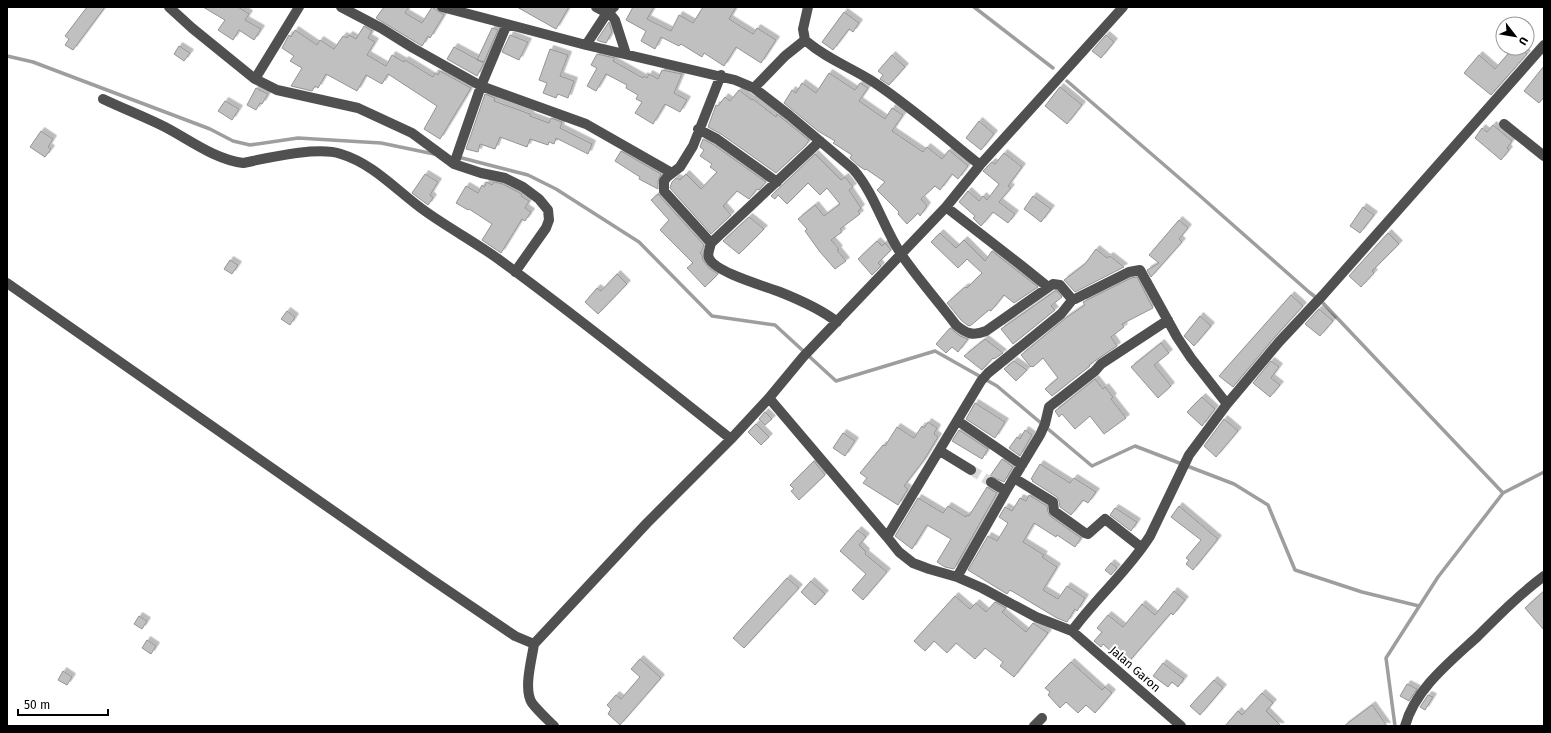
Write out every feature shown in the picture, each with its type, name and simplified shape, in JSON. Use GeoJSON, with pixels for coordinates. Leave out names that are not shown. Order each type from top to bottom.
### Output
{"type":"FeatureCollection","features":[{"type":"Feature","properties":{"kind":"street"},"geometry":{"type":"LineString","coordinates":[[170,7],[192,28],[255,79],[277,90],[358,108],[412,133],[454,164],[481,173],[505,178],[523,187],[534,195],[548,210],[549,220],[546,228],[515,272]]}},
{"type":"Feature","properties":{"kind":"street"},"geometry":{"type":"LineString","coordinates":[[255,79],[299,7]]}},
{"type":"Feature","properties":{"kind":"street"},"geometry":{"type":"LineString","coordinates":[[341,7],[381,28],[481,86],[586,124],[672,173]]}},
{"type":"Feature","properties":{"kind":"street"},"geometry":{"type":"LineString","coordinates":[[442,7],[471,11],[507,24],[586,45],[721,75],[754,88],[820,141],[858,174],[901,254],[956,325],[968,334],[974,335],[986,331],[1053,284],[1060,285],[1073,299]]}},
{"type":"Feature","properties":{"kind":"street"},"geometry":{"type":"LineString","coordinates":[[596,7],[611,10]]}},
{"type":"Feature","properties":{"kind":"street"},"geometry":{"type":"LineString","coordinates":[[808,7],[803,29],[805,40],[826,56],[873,81],[980,165]]}},
{"type":"Feature","properties":{"kind":"street"},"geometry":{"type":"LineString","coordinates":[[554,726],[532,702],[528,694],[534,644],[647,523],[731,439],[769,398],[803,357],[946,207],[980,165],[1123,7]]}},
{"type":"Feature","properties":{"kind":"street"},"geometry":{"type":"LineString","coordinates":[[586,45],[611,10]]}},
{"type":"Feature","properties":{"kind":"street"},"geometry":{"type":"LineString","coordinates":[[611,10],[618,25],[626,54]]}},
{"type":"Feature","properties":{"kind":"street"},"geometry":{"type":"LineString","coordinates":[[454,164],[481,86],[507,24]]}},
{"type":"Feature","properties":{"kind":"street"},"geometry":{"type":"LineString","coordinates":[[754,88],[785,56],[805,40]]}},
{"type":"Feature","properties":{"kind":"street"},"geometry":{"type":"LineString","coordinates":[[1072,632],[1085,614],[1118,578],[1142,548],[1150,536],[1189,455],[1227,404],[1279,342],[1328,290],[1544,45]]}},
{"type":"Feature","properties":{"kind":"street"},"geometry":{"type":"LineString","coordinates":[[710,243],[704,234],[664,191],[663,188],[664,181],[680,167],[686,159],[721,75]]}},
{"type":"Feature","properties":{"kind":"street"},"geometry":{"type":"LineString","coordinates":[[103,99],[233,162],[243,163],[320,151],[340,153],[360,161],[375,171],[426,212],[501,261],[598,334],[731,439]]}},
{"type":"Feature","properties":{"kind":"street"},"geometry":{"type":"LineString","coordinates":[[1504,124],[1544,156]]}},
{"type":"Feature","properties":{"kind":"street"},"geometry":{"type":"LineString","coordinates":[[698,129],[717,139],[777,182]]}},
{"type":"Feature","properties":{"kind":"street"},"geometry":{"type":"LineString","coordinates":[[820,141],[710,243],[708,254],[709,259],[724,271],[781,292],[823,312],[838,322]]}},
{"type":"Feature","properties":{"kind":"street"},"geometry":{"type":"LineString","coordinates":[[946,207],[1048,287]]}},
{"type":"Feature","properties":{"kind":"street"},"geometry":{"type":"LineString","coordinates":[[887,537],[981,382],[988,373],[1061,314],[1073,299],[1129,272],[1140,270],[1177,338],[1227,404]]}},
{"type":"Feature","properties":{"kind":"street"},"geometry":{"type":"LineString","coordinates":[[7,283],[428,577],[515,636],[534,644]]}},
{"type":"Feature","properties":{"kind":"street"},"geometry":{"type":"LineString","coordinates":[[957,577],[1044,427],[1050,407],[1102,364],[1168,320]]}},
{"type":"Feature","properties":{"kind":"street","name":"Jalan Garon"},"geometry":{"type":"LineString","coordinates":[[769,398],[899,552],[913,563],[957,577],[982,588],[1036,617],[1072,632],[1180,726]]}},
{"type":"Feature","properties":{"kind":"street"},"geometry":{"type":"LineString","coordinates":[[958,420],[1022,465]]}},
{"type":"Feature","properties":{"kind":"street"},"geometry":{"type":"LineString","coordinates":[[940,450],[971,470]]}},
{"type":"Feature","properties":{"kind":"street"},"geometry":{"type":"LineString","coordinates":[[1014,478],[1054,502],[1054,511],[1085,533],[1088,534],[1105,519],[1142,548]]}},
{"type":"Feature","properties":{"kind":"street"},"geometry":{"type":"LineString","coordinates":[[990,482],[1006,491]]}},
{"type":"Feature","properties":{"kind":"street"},"geometry":{"type":"LineString","coordinates":[[1406,726],[1416,702],[1431,682],[1516,600],[1544,576]]}},
{"type":"Feature","properties":{"kind":"street"},"geometry":{"type":"LineString","coordinates":[[1034,726],[1042,718]]}},
{"type":"Feature","properties":{"kind":"building"},"geometry":{"type":"Polygon","coordinates":[[[87,7],[105,7],[73,50],[65,45],[69,39],[65,36],[87,7]]]}},
{"type":"Feature","properties":{"kind":"building"},"geometry":{"type":"Polygon","coordinates":[[[203,7],[238,7],[249,14],[245,20],[261,29],[254,40],[239,30],[233,40],[218,30],[225,20],[203,7]]]}},
{"type":"Feature","properties":{"kind":"building"},"geometry":{"type":"Polygon","coordinates":[[[384,7],[409,7],[405,13],[422,23],[432,7],[444,15],[430,38],[428,36],[422,46],[376,18],[384,7]]]}},
{"type":"Feature","properties":{"kind":"building"},"geometry":{"type":"Polygon","coordinates":[[[517,7],[569,7],[556,29],[517,7]]]}},
{"type":"Feature","properties":{"kind":"building"},"geometry":{"type":"Polygon","coordinates":[[[633,7],[654,7],[647,19],[671,31],[679,15],[693,23],[703,7],[736,7],[729,19],[753,34],[757,28],[776,40],[761,63],[736,47],[724,66],[704,53],[702,57],[681,44],[679,46],[661,37],[655,49],[641,41],[646,31],[626,20],[633,7]]]}},
{"type":"Feature","properties":{"kind":"building"},"geometry":{"type":"Polygon","coordinates":[[[844,12],[859,23],[853,32],[849,29],[833,50],[822,42],[844,12]]]}},
{"type":"Feature","properties":{"kind":"building"},"geometry":{"type":"Polygon","coordinates":[[[609,22],[612,32],[606,43],[597,40],[609,22]]]}},
{"type":"Feature","properties":{"kind":"building"},"geometry":{"type":"Polygon","coordinates":[[[364,26],[372,31],[368,38],[375,42],[367,55],[386,66],[392,55],[404,62],[405,60],[433,77],[435,73],[438,75],[440,71],[471,88],[440,139],[424,129],[437,106],[388,74],[382,84],[366,75],[357,91],[326,74],[318,88],[315,86],[312,91],[291,86],[302,68],[290,61],[294,56],[282,48],[289,35],[291,37],[295,30],[317,45],[320,40],[334,49],[343,36],[347,38],[349,35],[356,39],[364,26]]]}},
{"type":"Feature","properties":{"kind":"building"},"geometry":{"type":"Polygon","coordinates":[[[492,28],[498,30],[484,62],[477,60],[492,28]]]}},
{"type":"Feature","properties":{"kind":"building"},"geometry":{"type":"Polygon","coordinates":[[[510,35],[528,42],[519,60],[502,52],[510,35]]]}},
{"type":"Feature","properties":{"kind":"building"},"geometry":{"type":"Polygon","coordinates":[[[1106,35],[1114,42],[1101,58],[1092,51],[1106,35]]]}},
{"type":"Feature","properties":{"kind":"building"},"geometry":{"type":"Polygon","coordinates":[[[179,46],[190,53],[184,61],[174,54],[179,46]]]}},
{"type":"Feature","properties":{"kind":"building"},"geometry":{"type":"Polygon","coordinates":[[[454,47],[484,63],[477,76],[447,59],[454,47]]]}},
{"type":"Feature","properties":{"kind":"building"},"geometry":{"type":"Polygon","coordinates":[[[550,49],[568,55],[560,76],[574,81],[568,98],[558,94],[556,98],[543,93],[547,83],[539,80],[550,49]]]}},
{"type":"Feature","properties":{"kind":"building"},"geometry":{"type":"Polygon","coordinates":[[[597,54],[615,58],[613,61],[643,78],[644,76],[647,78],[649,74],[658,79],[662,70],[682,74],[674,93],[687,100],[680,112],[665,104],[653,124],[635,113],[642,102],[636,99],[638,95],[626,88],[627,85],[606,74],[596,91],[587,86],[597,68],[591,65],[597,54]]]}},
{"type":"Feature","properties":{"kind":"building"},"geometry":{"type":"Polygon","coordinates":[[[892,55],[905,67],[889,85],[880,79],[883,75],[878,71],[892,55]]]}},
{"type":"Feature","properties":{"kind":"building"},"geometry":{"type":"Polygon","coordinates":[[[1479,55],[1495,69],[1506,56],[1525,56],[1491,95],[1464,73],[1479,55]]]}},
{"type":"Feature","properties":{"kind":"building"},"geometry":{"type":"Polygon","coordinates":[[[1544,66],[1544,97],[1539,103],[1524,91],[1544,66]]]}},
{"type":"Feature","properties":{"kind":"building"},"geometry":{"type":"Polygon","coordinates":[[[829,73],[855,90],[860,83],[868,88],[859,101],[885,119],[892,108],[903,115],[892,131],[923,152],[927,147],[942,159],[949,150],[968,166],[958,179],[952,174],[940,190],[935,186],[921,199],[927,206],[920,216],[918,213],[907,224],[898,214],[899,212],[877,190],[885,182],[859,166],[850,158],[852,155],[833,143],[835,141],[818,131],[784,103],[792,90],[796,93],[802,83],[816,93],[829,73]]]}},
{"type":"Feature","properties":{"kind":"building"},"geometry":{"type":"Polygon","coordinates":[[[1060,87],[1082,105],[1067,124],[1045,106],[1060,87]]]}},
{"type":"Feature","properties":{"kind":"building"},"geometry":{"type":"Polygon","coordinates":[[[256,88],[268,94],[256,110],[247,105],[256,88]]]}},
{"type":"Feature","properties":{"kind":"building"},"geometry":{"type":"Polygon","coordinates":[[[739,90],[776,117],[777,114],[809,140],[806,145],[776,173],[721,134],[708,127],[716,105],[718,106],[725,97],[730,101],[739,90]]]}},
{"type":"Feature","properties":{"kind":"building"},"geometry":{"type":"Polygon","coordinates":[[[485,94],[495,98],[494,101],[530,114],[530,116],[549,123],[551,118],[562,122],[560,128],[592,144],[588,154],[556,138],[554,144],[549,142],[548,145],[530,139],[527,147],[500,137],[495,149],[480,144],[478,152],[466,149],[485,94]]]}},
{"type":"Feature","properties":{"kind":"building"},"geometry":{"type":"Polygon","coordinates":[[[225,101],[239,109],[232,120],[218,111],[225,101]]]}},
{"type":"Feature","properties":{"kind":"building"},"geometry":{"type":"Polygon","coordinates":[[[979,121],[994,134],[981,150],[966,138],[979,121]]]}},
{"type":"Feature","properties":{"kind":"building"},"geometry":{"type":"Polygon","coordinates":[[[1493,125],[1512,141],[1507,148],[1509,150],[1501,160],[1475,138],[1482,128],[1487,132],[1493,125]]]}},
{"type":"Feature","properties":{"kind":"building"},"geometry":{"type":"Polygon","coordinates":[[[41,131],[53,139],[48,147],[51,149],[45,157],[30,147],[41,131]]]}},
{"type":"Feature","properties":{"kind":"building"},"geometry":{"type":"Polygon","coordinates":[[[703,139],[714,145],[766,182],[759,190],[757,189],[749,199],[737,191],[723,206],[731,215],[711,234],[670,188],[672,182],[676,178],[680,180],[686,174],[701,189],[717,172],[710,167],[712,164],[700,156],[704,150],[700,147],[703,139]]]}},
{"type":"Feature","properties":{"kind":"building"},"geometry":{"type":"Polygon","coordinates":[[[621,151],[661,174],[658,181],[658,189],[639,179],[640,177],[615,161],[621,151]]]}},
{"type":"Feature","properties":{"kind":"building"},"geometry":{"type":"Polygon","coordinates":[[[1004,153],[1022,167],[1008,186],[1011,188],[999,202],[1015,214],[1008,223],[993,212],[981,226],[973,218],[975,216],[959,202],[968,191],[979,201],[983,196],[987,200],[999,184],[983,171],[992,162],[995,164],[1004,153]]]}},
{"type":"Feature","properties":{"kind":"building"},"geometry":{"type":"Polygon","coordinates":[[[815,154],[841,180],[845,177],[853,187],[849,190],[861,208],[858,211],[860,214],[840,229],[842,232],[831,240],[839,249],[837,250],[846,261],[835,269],[820,252],[805,231],[807,229],[798,219],[815,205],[824,216],[840,204],[827,188],[820,195],[808,183],[787,204],[778,195],[775,199],[771,196],[815,154]]]}},
{"type":"Feature","properties":{"kind":"building"},"geometry":{"type":"Polygon","coordinates":[[[425,174],[438,182],[430,195],[433,198],[428,205],[412,193],[425,174]]]}},
{"type":"Feature","properties":{"kind":"building"},"geometry":{"type":"Polygon","coordinates":[[[487,182],[492,185],[494,182],[503,184],[522,194],[521,196],[529,201],[525,208],[531,212],[525,221],[522,219],[501,253],[482,240],[492,224],[469,209],[468,210],[456,203],[466,186],[478,193],[482,185],[484,187],[487,182]]]}},
{"type":"Feature","properties":{"kind":"building"},"geometry":{"type":"Polygon","coordinates":[[[658,194],[704,245],[700,253],[703,260],[709,268],[718,274],[705,287],[687,268],[693,263],[660,230],[669,220],[651,200],[658,194]]]}},
{"type":"Feature","properties":{"kind":"building"},"geometry":{"type":"Polygon","coordinates":[[[1033,196],[1051,209],[1041,222],[1024,209],[1033,196]]]}},
{"type":"Feature","properties":{"kind":"building"},"geometry":{"type":"Polygon","coordinates":[[[1363,207],[1374,215],[1360,233],[1350,226],[1363,207]]]}},
{"type":"Feature","properties":{"kind":"building"},"geometry":{"type":"Polygon","coordinates":[[[749,217],[764,229],[739,254],[723,241],[749,217]]]}},
{"type":"Feature","properties":{"kind":"building"},"geometry":{"type":"Polygon","coordinates":[[[1179,220],[1188,228],[1179,239],[1182,242],[1151,277],[1147,270],[1159,263],[1149,255],[1179,220]]]}},
{"type":"Feature","properties":{"kind":"building"},"geometry":{"type":"Polygon","coordinates":[[[940,233],[956,248],[964,240],[985,261],[992,251],[1038,287],[1014,303],[1004,295],[991,311],[989,310],[970,326],[967,325],[947,303],[965,287],[967,288],[982,273],[967,259],[958,268],[931,242],[940,233]]]}},
{"type":"Feature","properties":{"kind":"building"},"geometry":{"type":"Polygon","coordinates":[[[1388,233],[1399,244],[1372,271],[1374,273],[1361,287],[1349,276],[1388,233]]]}},
{"type":"Feature","properties":{"kind":"building"},"geometry":{"type":"Polygon","coordinates":[[[877,241],[882,246],[885,243],[891,250],[878,263],[881,266],[872,275],[858,259],[877,241]]]}},
{"type":"Feature","properties":{"kind":"building"},"geometry":{"type":"Polygon","coordinates":[[[1096,249],[1107,258],[1110,256],[1124,267],[1075,292],[1064,280],[1085,264],[1096,249]]]}},
{"type":"Feature","properties":{"kind":"building"},"geometry":{"type":"Polygon","coordinates":[[[230,260],[238,265],[232,274],[224,269],[230,260]]]}},
{"type":"Feature","properties":{"kind":"building"},"geometry":{"type":"Polygon","coordinates":[[[617,274],[627,284],[598,314],[585,302],[597,288],[601,291],[617,274]]]}},
{"type":"Feature","properties":{"kind":"building"},"geometry":{"type":"Polygon","coordinates":[[[1137,277],[1153,308],[1122,324],[1124,327],[1111,337],[1117,346],[1089,365],[1090,366],[1052,396],[1045,389],[1058,378],[1043,358],[1031,367],[1021,355],[1067,317],[1085,305],[1083,302],[1131,278],[1137,277]]]}},
{"type":"Feature","properties":{"kind":"building"},"geometry":{"type":"Polygon","coordinates":[[[1057,291],[1062,297],[1051,306],[1055,310],[1013,344],[1001,329],[1057,291]]]}},
{"type":"Feature","properties":{"kind":"building"},"geometry":{"type":"Polygon","coordinates":[[[1291,295],[1303,306],[1233,387],[1219,376],[1291,295]]]}},
{"type":"Feature","properties":{"kind":"building"},"geometry":{"type":"Polygon","coordinates":[[[1319,309],[1333,321],[1320,336],[1305,324],[1319,309]]]}},
{"type":"Feature","properties":{"kind":"building"},"geometry":{"type":"Polygon","coordinates":[[[287,311],[295,317],[290,325],[281,319],[287,311]]]}},
{"type":"Feature","properties":{"kind":"building"},"geometry":{"type":"Polygon","coordinates":[[[1200,316],[1211,326],[1194,346],[1184,336],[1200,316]]]}},
{"type":"Feature","properties":{"kind":"building"},"geometry":{"type":"Polygon","coordinates":[[[950,328],[960,336],[968,339],[958,352],[952,347],[946,353],[936,344],[950,328]]]}},
{"type":"Feature","properties":{"kind":"building"},"geometry":{"type":"Polygon","coordinates":[[[985,339],[1003,353],[994,359],[993,358],[982,370],[964,356],[985,339]]]}},
{"type":"Feature","properties":{"kind":"building"},"geometry":{"type":"Polygon","coordinates":[[[1161,343],[1169,353],[1154,365],[1171,386],[1158,398],[1131,367],[1161,343]]]}},
{"type":"Feature","properties":{"kind":"building"},"geometry":{"type":"Polygon","coordinates":[[[1014,361],[1027,370],[1016,381],[1004,369],[1014,361]]]}},
{"type":"Feature","properties":{"kind":"building"},"geometry":{"type":"Polygon","coordinates":[[[1271,361],[1279,367],[1271,378],[1280,385],[1270,397],[1253,383],[1271,361]]]}},
{"type":"Feature","properties":{"kind":"building"},"geometry":{"type":"Polygon","coordinates":[[[1095,379],[1103,389],[1105,387],[1113,397],[1111,399],[1126,418],[1104,434],[1090,416],[1075,429],[1062,414],[1059,417],[1055,411],[1095,379]]]}},
{"type":"Feature","properties":{"kind":"building"},"geometry":{"type":"Polygon","coordinates":[[[1202,397],[1215,409],[1202,426],[1187,412],[1202,397]]]}},
{"type":"Feature","properties":{"kind":"building"},"geometry":{"type":"Polygon","coordinates":[[[975,403],[1005,422],[995,438],[966,419],[975,403]]]}},
{"type":"Feature","properties":{"kind":"building"},"geometry":{"type":"Polygon","coordinates":[[[765,412],[772,419],[765,425],[759,419],[765,412]]]}},
{"type":"Feature","properties":{"kind":"building"},"geometry":{"type":"Polygon","coordinates":[[[1224,419],[1238,431],[1216,457],[1204,446],[1224,419]]]}},
{"type":"Feature","properties":{"kind":"building"},"geometry":{"type":"Polygon","coordinates":[[[928,422],[937,428],[934,434],[938,437],[924,460],[904,486],[908,489],[898,505],[863,483],[867,478],[860,473],[883,445],[885,446],[897,427],[914,438],[922,426],[924,428],[928,422]]]}},
{"type":"Feature","properties":{"kind":"building"},"geometry":{"type":"Polygon","coordinates":[[[756,424],[769,437],[761,445],[748,432],[756,424]]]}},
{"type":"Feature","properties":{"kind":"building"},"geometry":{"type":"Polygon","coordinates":[[[959,430],[988,449],[982,459],[952,441],[959,430]]]}},
{"type":"Feature","properties":{"kind":"building"},"geometry":{"type":"Polygon","coordinates":[[[1025,430],[1032,435],[1020,456],[1009,448],[1017,437],[1020,439],[1025,430]]]}},
{"type":"Feature","properties":{"kind":"building"},"geometry":{"type":"Polygon","coordinates":[[[843,433],[855,441],[845,456],[833,448],[843,433]]]}},
{"type":"Feature","properties":{"kind":"building"},"geometry":{"type":"Polygon","coordinates":[[[1002,459],[1013,467],[1004,482],[990,476],[1002,459]]]}},
{"type":"Feature","properties":{"kind":"building"},"geometry":{"type":"Polygon","coordinates":[[[814,461],[825,475],[799,500],[791,491],[794,489],[790,485],[814,461]]]}},
{"type":"Feature","properties":{"kind":"building"},"geometry":{"type":"Polygon","coordinates":[[[1040,464],[1070,483],[1074,478],[1096,492],[1088,503],[1083,500],[1071,515],[1060,507],[1057,497],[1032,481],[1033,480],[1031,479],[1040,464]]]}},
{"type":"Feature","properties":{"kind":"building"},"geometry":{"type":"Polygon","coordinates":[[[987,487],[997,493],[954,569],[945,567],[937,562],[951,539],[927,525],[912,549],[895,536],[918,498],[943,513],[948,506],[966,517],[967,515],[969,516],[987,487]]]}},
{"type":"Feature","properties":{"kind":"building"},"geometry":{"type":"Polygon","coordinates":[[[1029,495],[1047,506],[1050,516],[1081,538],[1075,547],[1057,535],[1056,537],[1034,523],[1023,542],[1044,555],[1042,557],[1057,567],[1043,590],[1058,599],[1067,586],[1085,598],[1077,611],[1075,609],[1067,622],[1057,618],[1010,590],[1007,594],[968,570],[988,536],[997,541],[1008,523],[999,517],[1005,507],[1012,511],[1020,498],[1026,501],[1029,495]]]}},
{"type":"Feature","properties":{"kind":"building"},"geometry":{"type":"Polygon","coordinates":[[[1179,506],[1218,539],[1193,570],[1186,564],[1189,560],[1186,558],[1201,540],[1171,517],[1179,506]]]}},
{"type":"Feature","properties":{"kind":"building"},"geometry":{"type":"Polygon","coordinates":[[[1115,508],[1137,522],[1131,531],[1110,515],[1115,508]]]}},
{"type":"Feature","properties":{"kind":"building"},"geometry":{"type":"Polygon","coordinates":[[[858,530],[866,537],[859,545],[866,552],[865,554],[887,572],[863,600],[852,590],[866,574],[840,551],[858,530]]]}},
{"type":"Feature","properties":{"kind":"building"},"geometry":{"type":"Polygon","coordinates":[[[1111,563],[1117,568],[1111,575],[1105,570],[1111,563]]]}},
{"type":"Feature","properties":{"kind":"building"},"geometry":{"type":"Polygon","coordinates":[[[787,578],[799,588],[744,648],[733,638],[787,578]]]}},
{"type":"Feature","properties":{"kind":"building"},"geometry":{"type":"Polygon","coordinates":[[[811,581],[825,594],[815,605],[801,592],[811,581]]]}},
{"type":"Feature","properties":{"kind":"building"},"geometry":{"type":"Polygon","coordinates":[[[1174,591],[1185,600],[1173,615],[1171,613],[1126,665],[1103,644],[1101,647],[1094,641],[1102,632],[1097,628],[1108,615],[1123,627],[1142,604],[1155,615],[1174,591]]]}},
{"type":"Feature","properties":{"kind":"building"},"geometry":{"type":"Polygon","coordinates":[[[1544,591],[1544,630],[1525,608],[1544,591]]]}},
{"type":"Feature","properties":{"kind":"building"},"geometry":{"type":"Polygon","coordinates":[[[955,596],[970,609],[976,603],[986,612],[995,602],[1006,608],[1002,612],[1026,632],[1033,623],[1048,633],[1014,677],[1000,666],[1003,662],[985,648],[975,659],[956,643],[947,653],[934,641],[925,651],[914,641],[955,596]]]}},
{"type":"Feature","properties":{"kind":"building"},"geometry":{"type":"Polygon","coordinates":[[[139,616],[147,621],[142,629],[134,624],[139,616]]]}},
{"type":"Feature","properties":{"kind":"building"},"geometry":{"type":"Polygon","coordinates":[[[147,640],[156,646],[151,654],[142,648],[147,640]]]}},
{"type":"Feature","properties":{"kind":"building"},"geometry":{"type":"Polygon","coordinates":[[[640,659],[661,678],[620,725],[608,714],[611,709],[607,705],[616,695],[621,699],[640,677],[631,669],[640,659]]]}},
{"type":"Feature","properties":{"kind":"building"},"geometry":{"type":"Polygon","coordinates":[[[1071,662],[1102,690],[1105,687],[1112,693],[1095,713],[1086,705],[1078,713],[1066,702],[1060,708],[1048,695],[1050,692],[1045,688],[1071,662]]]}},
{"type":"Feature","properties":{"kind":"building"},"geometry":{"type":"Polygon","coordinates":[[[1163,663],[1184,679],[1178,687],[1172,682],[1168,687],[1153,676],[1163,663]]]}},
{"type":"Feature","properties":{"kind":"building"},"geometry":{"type":"Polygon","coordinates":[[[63,671],[72,677],[67,685],[58,680],[63,671]]]}},
{"type":"Feature","properties":{"kind":"building"},"geometry":{"type":"Polygon","coordinates":[[[1214,680],[1223,688],[1200,715],[1190,706],[1214,680]]]}},
{"type":"Feature","properties":{"kind":"building"},"geometry":{"type":"Polygon","coordinates":[[[1407,684],[1417,689],[1409,701],[1400,696],[1407,684]]]}},
{"type":"Feature","properties":{"kind":"building"},"geometry":{"type":"Polygon","coordinates":[[[1262,693],[1273,703],[1266,711],[1281,726],[1225,726],[1238,711],[1242,715],[1262,693]]]}},
{"type":"Feature","properties":{"kind":"building"},"geometry":{"type":"Polygon","coordinates":[[[1428,695],[1433,697],[1425,710],[1420,707],[1428,695]]]}},
{"type":"Feature","properties":{"kind":"building"},"geometry":{"type":"Polygon","coordinates":[[[1372,705],[1387,726],[1344,726],[1372,705]]]}},
{"type":"Feature","properties":{"kind":"waterway"},"geometry":{"type":"LineString","coordinates":[[974,7],[1053,68]]}},
{"type":"Feature","properties":{"kind":"waterway"},"geometry":{"type":"LineString","coordinates":[[7,56],[33,62],[210,129],[233,141],[250,145],[298,138],[381,143],[434,154]]}},
{"type":"Feature","properties":{"kind":"waterway"},"geometry":{"type":"LineString","coordinates":[[1067,81],[1323,303],[1503,493]]}},
{"type":"Feature","properties":{"kind":"waterway"},"geometry":{"type":"LineString","coordinates":[[458,157],[528,175],[556,189],[639,242],[712,316],[775,325],[836,381],[935,351],[997,386],[1092,466],[1135,446],[1234,484],[1268,505],[1295,570],[1362,592],[1419,606]]}},
{"type":"Feature","properties":{"kind":"waterway"},"geometry":{"type":"LineString","coordinates":[[1395,726],[1386,658],[1438,577],[1503,493],[1544,472]]}},
{"type":"Feature","properties":{"kind":"tunnel"},"geometry":{"type":"LineString","coordinates":[[971,470],[991,482]]}}]}
